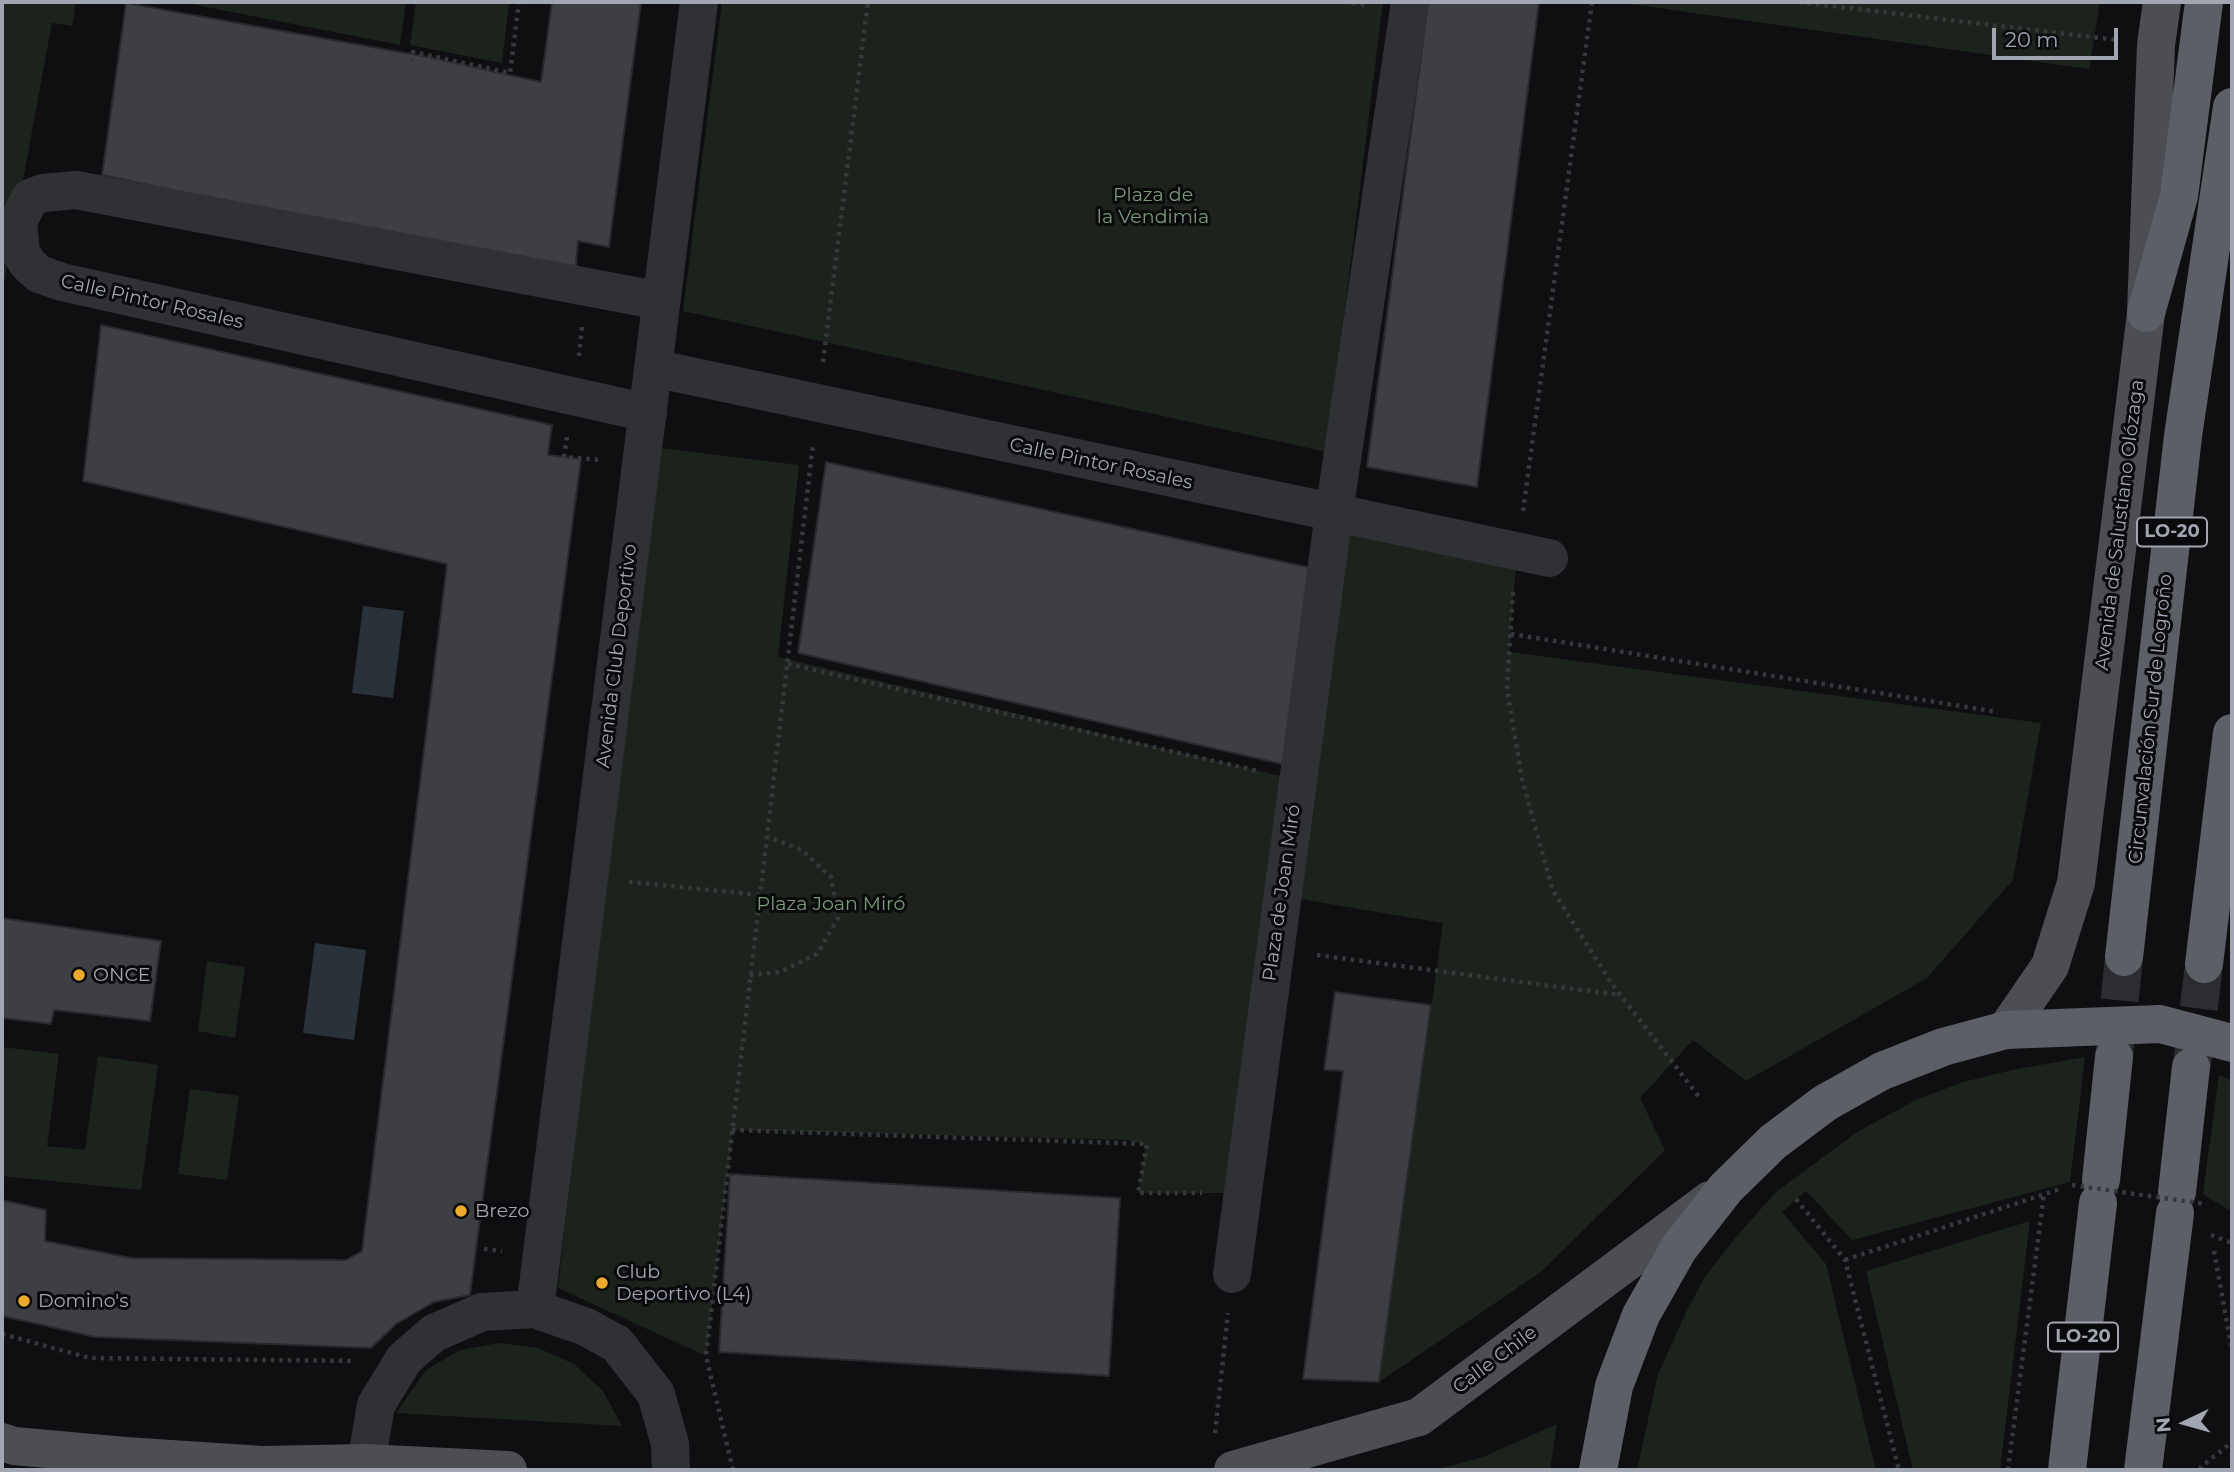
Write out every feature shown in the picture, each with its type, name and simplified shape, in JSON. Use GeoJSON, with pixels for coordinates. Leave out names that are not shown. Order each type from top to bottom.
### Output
{"type":"FeatureCollection","features":[{"type":"Feature","properties":{"kind":"highway"},"geometry":{"type":"LineString","coordinates":[[2146,313],[2179,196],[2204,2]]}},
{"type":"Feature","properties":{"kind":"highway","name":"Circunvalación Sur de Logroño"},"geometry":{"type":"LineString","coordinates":[[2124,957],[2183,436],[2232,107]]}},
{"type":"Feature","properties":{"kind":"highway"},"geometry":{"type":"LineString","coordinates":[[2204,964],[2232,733]]}},
{"type":"Feature","properties":{"kind":"highway"},"geometry":{"type":"LineString","coordinates":[[1598,1470],[1614,1386],[1641,1315],[1679,1248],[1726,1188],[1773,1142],[1825,1103],[1882,1071],[1943,1047],[2006,1030],[2160,1024],[2232,1043]]}},
{"type":"Feature","properties":{"kind":"highway","name":"LO-20"},"geometry":{"type":"LineString","coordinates":[[2067,1470],[2090,1189],[2114,1057]]}},
{"type":"Feature","properties":{"kind":"highway"},"geometry":{"type":"LineString","coordinates":[[2143,1470],[2185,1203],[2191,1067]]}},
{"type":"Feature","properties":{"kind":"main road","name":"Avenida de Salustiano Olózaga"},"geometry":{"type":"LineString","coordinates":[[2006,1030],[2050,966],[2076,883],[2146,313],[2156,45],[2162,2]]}},
{"type":"Feature","properties":{"kind":"main road","name":"Calle Chile"},"geometry":{"type":"LineString","coordinates":[[1223,1457],[1419,1417],[1726,1188]]}},
{"type":"Feature","properties":{"kind":"main road"},"geometry":{"type":"LineString","coordinates":[[2,1443],[125,1456],[261,1465],[508,1470]]}},
{"type":"Feature","properties":{"kind":"street","name":"Avenida Club Deportivo"},"geometry":{"type":"LineString","coordinates":[[535,1309],[699,2]]}},
{"type":"Feature","properties":{"kind":"street"},"geometry":{"type":"LineString","coordinates":[[1334,513],[1410,2]]}},
{"type":"Feature","properties":{"kind":"street","name":"Calle Pintor Rosales"},"geometry":{"type":"LineString","coordinates":[[648,413],[62,282],[39,274],[28,264],[21,253],[19,222],[30,198],[43,193],[76,190],[661,301]]}},
{"type":"Feature","properties":{"kind":"street","name":"Calle Pintor Rosales"},"geometry":{"type":"LineString","coordinates":[[653,368],[1549,558]]}},
{"type":"Feature","properties":{"kind":"street","name":"Plaza de Joan Miró"},"geometry":{"type":"LineString","coordinates":[[1232,1274],[1334,513]]}},
{"type":"Feature","properties":{"kind":"street"},"geometry":{"type":"LineString","coordinates":[[365,1466],[376,1405],[404,1359],[434,1333],[482,1312],[535,1309],[586,1327],[617,1344],[656,1394],[670,1444],[671,1470]]}},
{"type":"Feature","properties":{"kind":"path"},"geometry":{"type":"LineString","coordinates":[[412,62],[413,52],[510,73],[519,2]]}},
{"type":"Feature","properties":{"kind":"path"},"geometry":{"type":"LineString","coordinates":[[733,1470],[706,1356],[868,2]]}},
{"type":"Feature","properties":{"kind":"path"},"geometry":{"type":"LineString","coordinates":[[1800,2],[2156,45]]}},
{"type":"Feature","properties":{"kind":"path"},"geometry":{"type":"LineString","coordinates":[[565,457],[588,288]]}},
{"type":"Feature","properties":{"kind":"path"},"geometry":{"type":"LineString","coordinates":[[1511,634],[1998,712]]}},
{"type":"Feature","properties":{"kind":"path"},"geometry":{"type":"LineString","coordinates":[[788,664],[1298,780]]}},
{"type":"Feature","properties":{"kind":"path"},"geometry":{"type":"LineString","coordinates":[[751,975],[780,972],[817,954],[838,918],[831,877],[802,849],[767,836]]}},
{"type":"Feature","properties":{"kind":"path"},"geometry":{"type":"LineString","coordinates":[[589,878],[760,895]]}},
{"type":"Feature","properties":{"kind":"path"},"geometry":{"type":"LineString","coordinates":[[1274,950],[1620,995]]}},
{"type":"Feature","properties":{"kind":"path"},"geometry":{"type":"LineString","coordinates":[[732,1130],[1147,1144],[1138,1193],[1241,1194]]}},
{"type":"Feature","properties":{"kind":"path"},"geometry":{"type":"LineString","coordinates":[[2090,1189],[2185,1203]]}},
{"type":"Feature","properties":{"kind":"path"},"geometry":{"type":"LineString","coordinates":[[1844,1260],[2043,1194],[2008,1470]]}},
{"type":"Feature","properties":{"kind":"path"},"geometry":{"type":"LineString","coordinates":[[1796,1199],[1844,1260],[1899,1470]]}},
{"type":"Feature","properties":{"kind":"path"},"geometry":{"type":"LineString","coordinates":[[2211,1235],[2232,1350]]}},
{"type":"Feature","properties":{"kind":"path"},"geometry":{"type":"LineString","coordinates":[[1223,1457],[1232,1274]]}},
{"type":"Feature","properties":{"kind":"path"},"geometry":{"type":"LineString","coordinates":[[2,1334],[96,1358],[366,1361]]}},
{"type":"Feature","properties":{"kind":"path"},"geometry":{"type":"LineString","coordinates":[[2201,1470],[2201,1467],[2232,1442]]}},
{"type":"Feature","properties":{"kind":"green space"},"geometry":{"type":"Polygon","coordinates":[[[2,2],[76,2],[72,26],[52,23],[2,294],[2,2]]]}},
{"type":"Feature","properties":{"kind":"green space"},"geometry":{"type":"Polygon","coordinates":[[[181,2],[406,2],[400,45],[181,2]]]}},
{"type":"Feature","properties":{"kind":"green space"},"geometry":{"type":"Polygon","coordinates":[[[416,2],[509,2],[502,63],[410,45],[416,2]]]}},
{"type":"Feature","properties":{"kind":"green space","name":"Plaza de la Vendimia"},"geometry":{"type":"Polygon","coordinates":[[[722,2],[1383,2],[1327,452],[683,311],[722,2]]]}},
{"type":"Feature","properties":{"kind":"green space"},"geometry":{"type":"Polygon","coordinates":[[[1616,2],[2100,2],[2089,69],[1616,2]]]}},
{"type":"Feature","properties":{"kind":"green space","name":"Plaza Joan Miró"},"geometry":{"type":"Polygon","coordinates":[[[652,447],[799,465],[778,657],[1297,780],[1334,513],[1517,553],[1509,652],[2041,723],[2013,880],[1927,978],[1746,1081],[1693,1040],[1640,1098],[1665,1150],[1542,1271],[1379,1382],[1443,923],[1282,896],[1241,1193],[1138,1193],[1146,1145],[1128,1140],[733,1130],[706,1356],[558,1288],[652,447]]]}},
{"type":"Feature","properties":{"kind":"green space"},"geometry":{"type":"Polygon","coordinates":[[[207,961],[245,967],[235,1038],[198,1031],[207,961]]]}},
{"type":"Feature","properties":{"kind":"green space"},"geometry":{"type":"Polygon","coordinates":[[[2,1047],[59,1054],[47,1146],[85,1150],[98,1056],[158,1065],[141,1190],[2,1176],[2,1047]]]}},
{"type":"Feature","properties":{"kind":"green space"},"geometry":{"type":"Polygon","coordinates":[[[2085,1057],[2070,1182],[1852,1240],[1806,1191],[1782,1212],[1826,1264],[1876,1470],[1637,1470],[1658,1374],[1688,1308],[1705,1277],[1776,1192],[1857,1132],[1916,1100],[1963,1082],[2085,1057]]]}},
{"type":"Feature","properties":{"kind":"green space"},"geometry":{"type":"Polygon","coordinates":[[[2219,1075],[2232,1080],[2232,1212],[2203,1194],[2219,1075]]]}},
{"type":"Feature","properties":{"kind":"green space"},"geometry":{"type":"Polygon","coordinates":[[[190,1089],[239,1096],[227,1180],[178,1174],[190,1089]]]}},
{"type":"Feature","properties":{"kind":"green space"},"geometry":{"type":"Polygon","coordinates":[[[2030,1221],[2000,1470],[1913,1470],[1866,1271],[2030,1221]]]}},
{"type":"Feature","properties":{"kind":"green space"},"geometry":{"type":"Polygon","coordinates":[[[499,1343],[538,1348],[574,1364],[603,1391],[622,1426],[396,1413],[426,1370],[460,1350],[499,1343]]]}},
{"type":"Feature","properties":{"kind":"green space"},"geometry":{"type":"Polygon","coordinates":[[[1557,1424],[1550,1470],[1435,1470],[1483,1457],[1557,1424]]]}},
{"type":"Feature","properties":{"kind":"shaded area"},"geometry":{"type":"Polygon","coordinates":[[[363,606],[404,611],[393,698],[352,693],[363,606]]]}},
{"type":"Feature","properties":{"kind":"shaded area"},"geometry":{"type":"Polygon","coordinates":[[[315,943],[366,950],[354,1040],[303,1033],[315,943]]]}},
{"type":"Feature","properties":{"kind":"building"},"geometry":{"type":"Polygon","coordinates":[[[552,2],[641,2],[609,247],[578,241],[575,277],[102,175],[126,3],[428,57],[541,82],[552,2]]]}},
{"type":"Feature","properties":{"kind":"building"},"geometry":{"type":"Polygon","coordinates":[[[1428,2],[1539,2],[1477,487],[1367,467],[1428,2]]]}},
{"type":"Feature","properties":{"kind":"building"},"geometry":{"type":"Polygon","coordinates":[[[101,325],[552,425],[548,455],[581,459],[470,1295],[434,1302],[396,1324],[371,1348],[95,1337],[2,1316],[2,1200],[46,1210],[45,1241],[131,1258],[346,1260],[362,1251],[447,564],[83,481],[101,325]]]}},
{"type":"Feature","properties":{"kind":"building"},"geometry":{"type":"Polygon","coordinates":[[[826,462],[1321,570],[1286,765],[798,653],[826,462]]]}},
{"type":"Feature","properties":{"kind":"building","name":"ONCE"},"geometry":{"type":"Polygon","coordinates":[[[2,918],[161,941],[150,1021],[54,1010],[51,1024],[2,1018],[2,918]]]}},
{"type":"Feature","properties":{"kind":"building"},"geometry":{"type":"Polygon","coordinates":[[[1335,992],[1431,1005],[1379,1382],[1303,1379],[1343,1071],[1324,1070],[1335,992]]]}},
{"type":"Feature","properties":{"kind":"building"},"geometry":{"type":"Polygon","coordinates":[[[730,1174],[1120,1198],[1109,1376],[719,1352],[730,1174]]]}},
{"type":"Feature","properties":{"kind":"tunnel"},"geometry":{"type":"LineString","coordinates":[[2114,1057],[2124,957]]}},
{"type":"Feature","properties":{"kind":"tunnel"},"geometry":{"type":"LineString","coordinates":[[2192,1065],[2204,964]]}},
{"type":"Feature","properties":{"kind":"place","name":"ONCE"},"geometry":{"type":"Point","coordinates":[79,975]}},
{"type":"Feature","properties":{"kind":"place","name":"Brezo"},"geometry":{"type":"Point","coordinates":[461,1211]}},
{"type":"Feature","properties":{"kind":"place","name":"Club Deportivo (L4)"},"geometry":{"type":"Point","coordinates":[602,1283]}},
{"type":"Feature","properties":{"kind":"place","name":"Domino's"},"geometry":{"type":"Point","coordinates":[24,1301]}}]}
